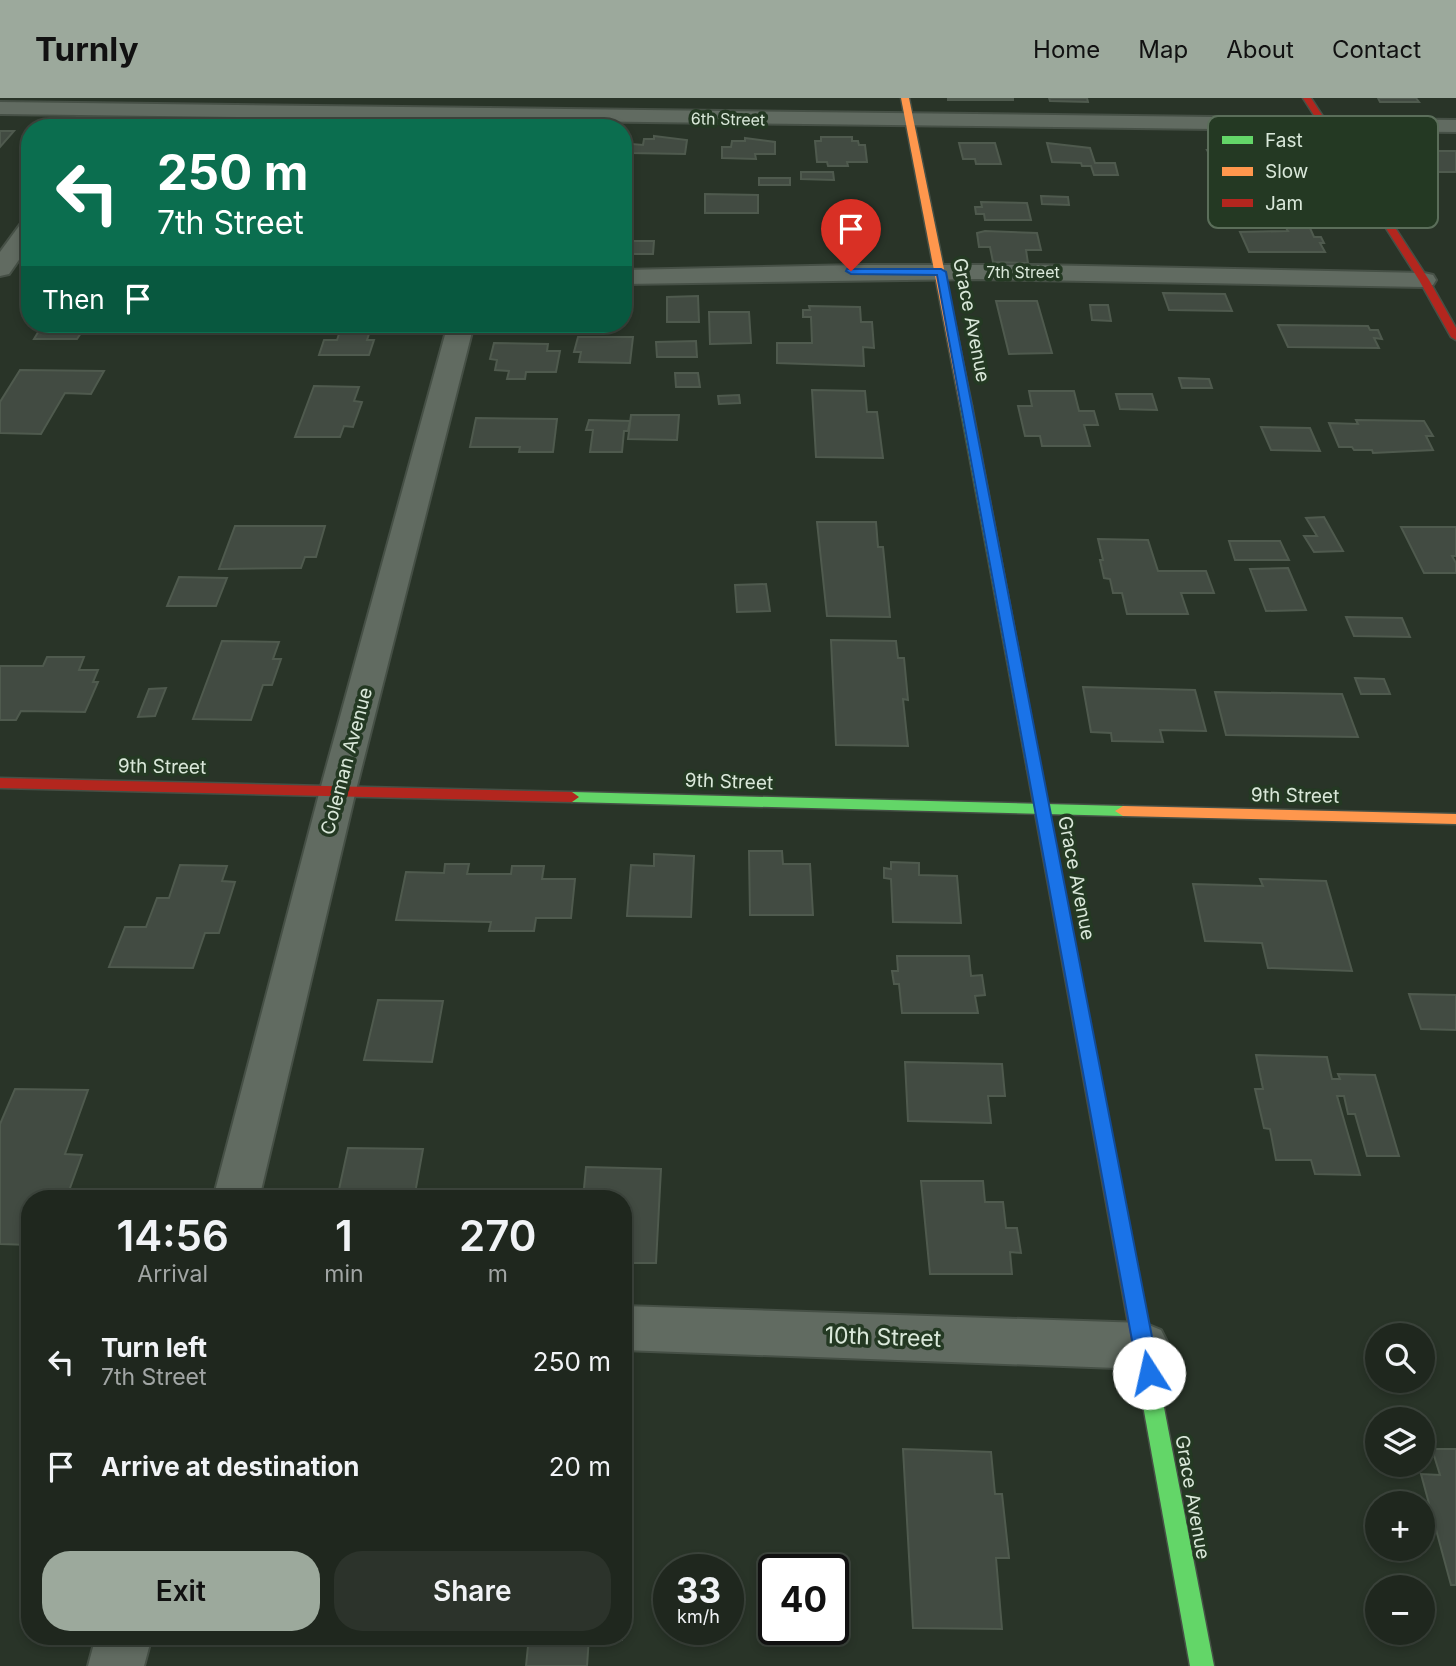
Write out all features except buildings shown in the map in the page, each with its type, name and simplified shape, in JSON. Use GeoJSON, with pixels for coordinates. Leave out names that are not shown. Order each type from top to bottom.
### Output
{"type":"FeatureCollection","features":[{"type":"Feature","properties":{"kind":"street","name":"Grace Avenue"},"geometry":{"type":"LineString","coordinates":[[905,98],[941,272],[1202,1666]]}},
{"type":"Feature","properties":{"kind":"street"},"geometry":{"type":"LineString","coordinates":[[1307,98],[1319,116]]}},
{"type":"Feature","properties":{"kind":"street","name":"6th Street"},"geometry":{"type":"LineString","coordinates":[[0,108],[117,104],[909,121],[1208,122]]}},
{"type":"Feature","properties":{"kind":"street"},"geometry":{"type":"LineString","coordinates":[[106,119],[117,104]]}},
{"type":"Feature","properties":{"kind":"street","name":"6th Street"},"geometry":{"type":"LineString","coordinates":[[1438,126],[1456,126]]}},
{"type":"Feature","properties":{"kind":"street"},"geometry":{"type":"LineString","coordinates":[[1390,228],[1456,337]]}},
{"type":"Feature","properties":{"kind":"street"},"geometry":{"type":"LineString","coordinates":[[12,263],[21,245]]}},
{"type":"Feature","properties":{"kind":"street","name":"7th Street"},"geometry":{"type":"LineString","coordinates":[[632,277],[828,271],[1096,273],[1329,281],[1423,280]]}},
{"type":"Feature","properties":{"kind":"street","name":"Coleman Avenue"},"geometry":{"type":"LineString","coordinates":[[238,1190],[338,790],[459,333]]}},
{"type":"Feature","properties":{"kind":"street","name":"9th Street"},"geometry":{"type":"LineString","coordinates":[[0,783],[1043,811],[1456,819]]}},
{"type":"Feature","properties":{"kind":"street","name":"10th Street"},"geometry":{"type":"LineString","coordinates":[[632,1328],[1144,1346]]}},
{"type":"Feature","properties":{"kind":"street"},"geometry":{"type":"LineString","coordinates":[[116,1666],[122,1645]]}},
{"type":"Feature","properties":{"kind":"traffic: fast"},"geometry":{"type":"LineString","coordinates":[[966,406],[1034,769]]}},
{"type":"Feature","properties":{"kind":"traffic: fast"},"geometry":{"type":"LineString","coordinates":[[572,797],[1123,811]]}},
{"type":"Feature","properties":{"kind":"traffic: fast"},"geometry":{"type":"LineString","coordinates":[[1145,1361],[1202,1666]]}},
{"type":"Feature","properties":{"kind":"traffic: slow"},"geometry":{"type":"LineString","coordinates":[[905,98],[966,406]]}},
{"type":"Feature","properties":{"kind":"traffic: slow"},"geometry":{"type":"LineString","coordinates":[[1123,811],[1456,819]]}},
{"type":"Feature","properties":{"kind":"traffic: jam"},"geometry":{"type":"LineString","coordinates":[[1307,98],[1319,116]]}},
{"type":"Feature","properties":{"kind":"traffic: jam"},"geometry":{"type":"LineString","coordinates":[[1391,228],[1456,337]]}},
{"type":"Feature","properties":{"kind":"traffic: jam"},"geometry":{"type":"LineString","coordinates":[[1034,769],[1145,1361]]}},
{"type":"Feature","properties":{"kind":"traffic: jam"},"geometry":{"type":"LineString","coordinates":[[0,783],[572,797]]}},
{"type":"Feature","properties":{"kind":"route"},"geometry":{"type":"LineString","coordinates":[[851,271],[941,272],[1149,1373]]}}]}
